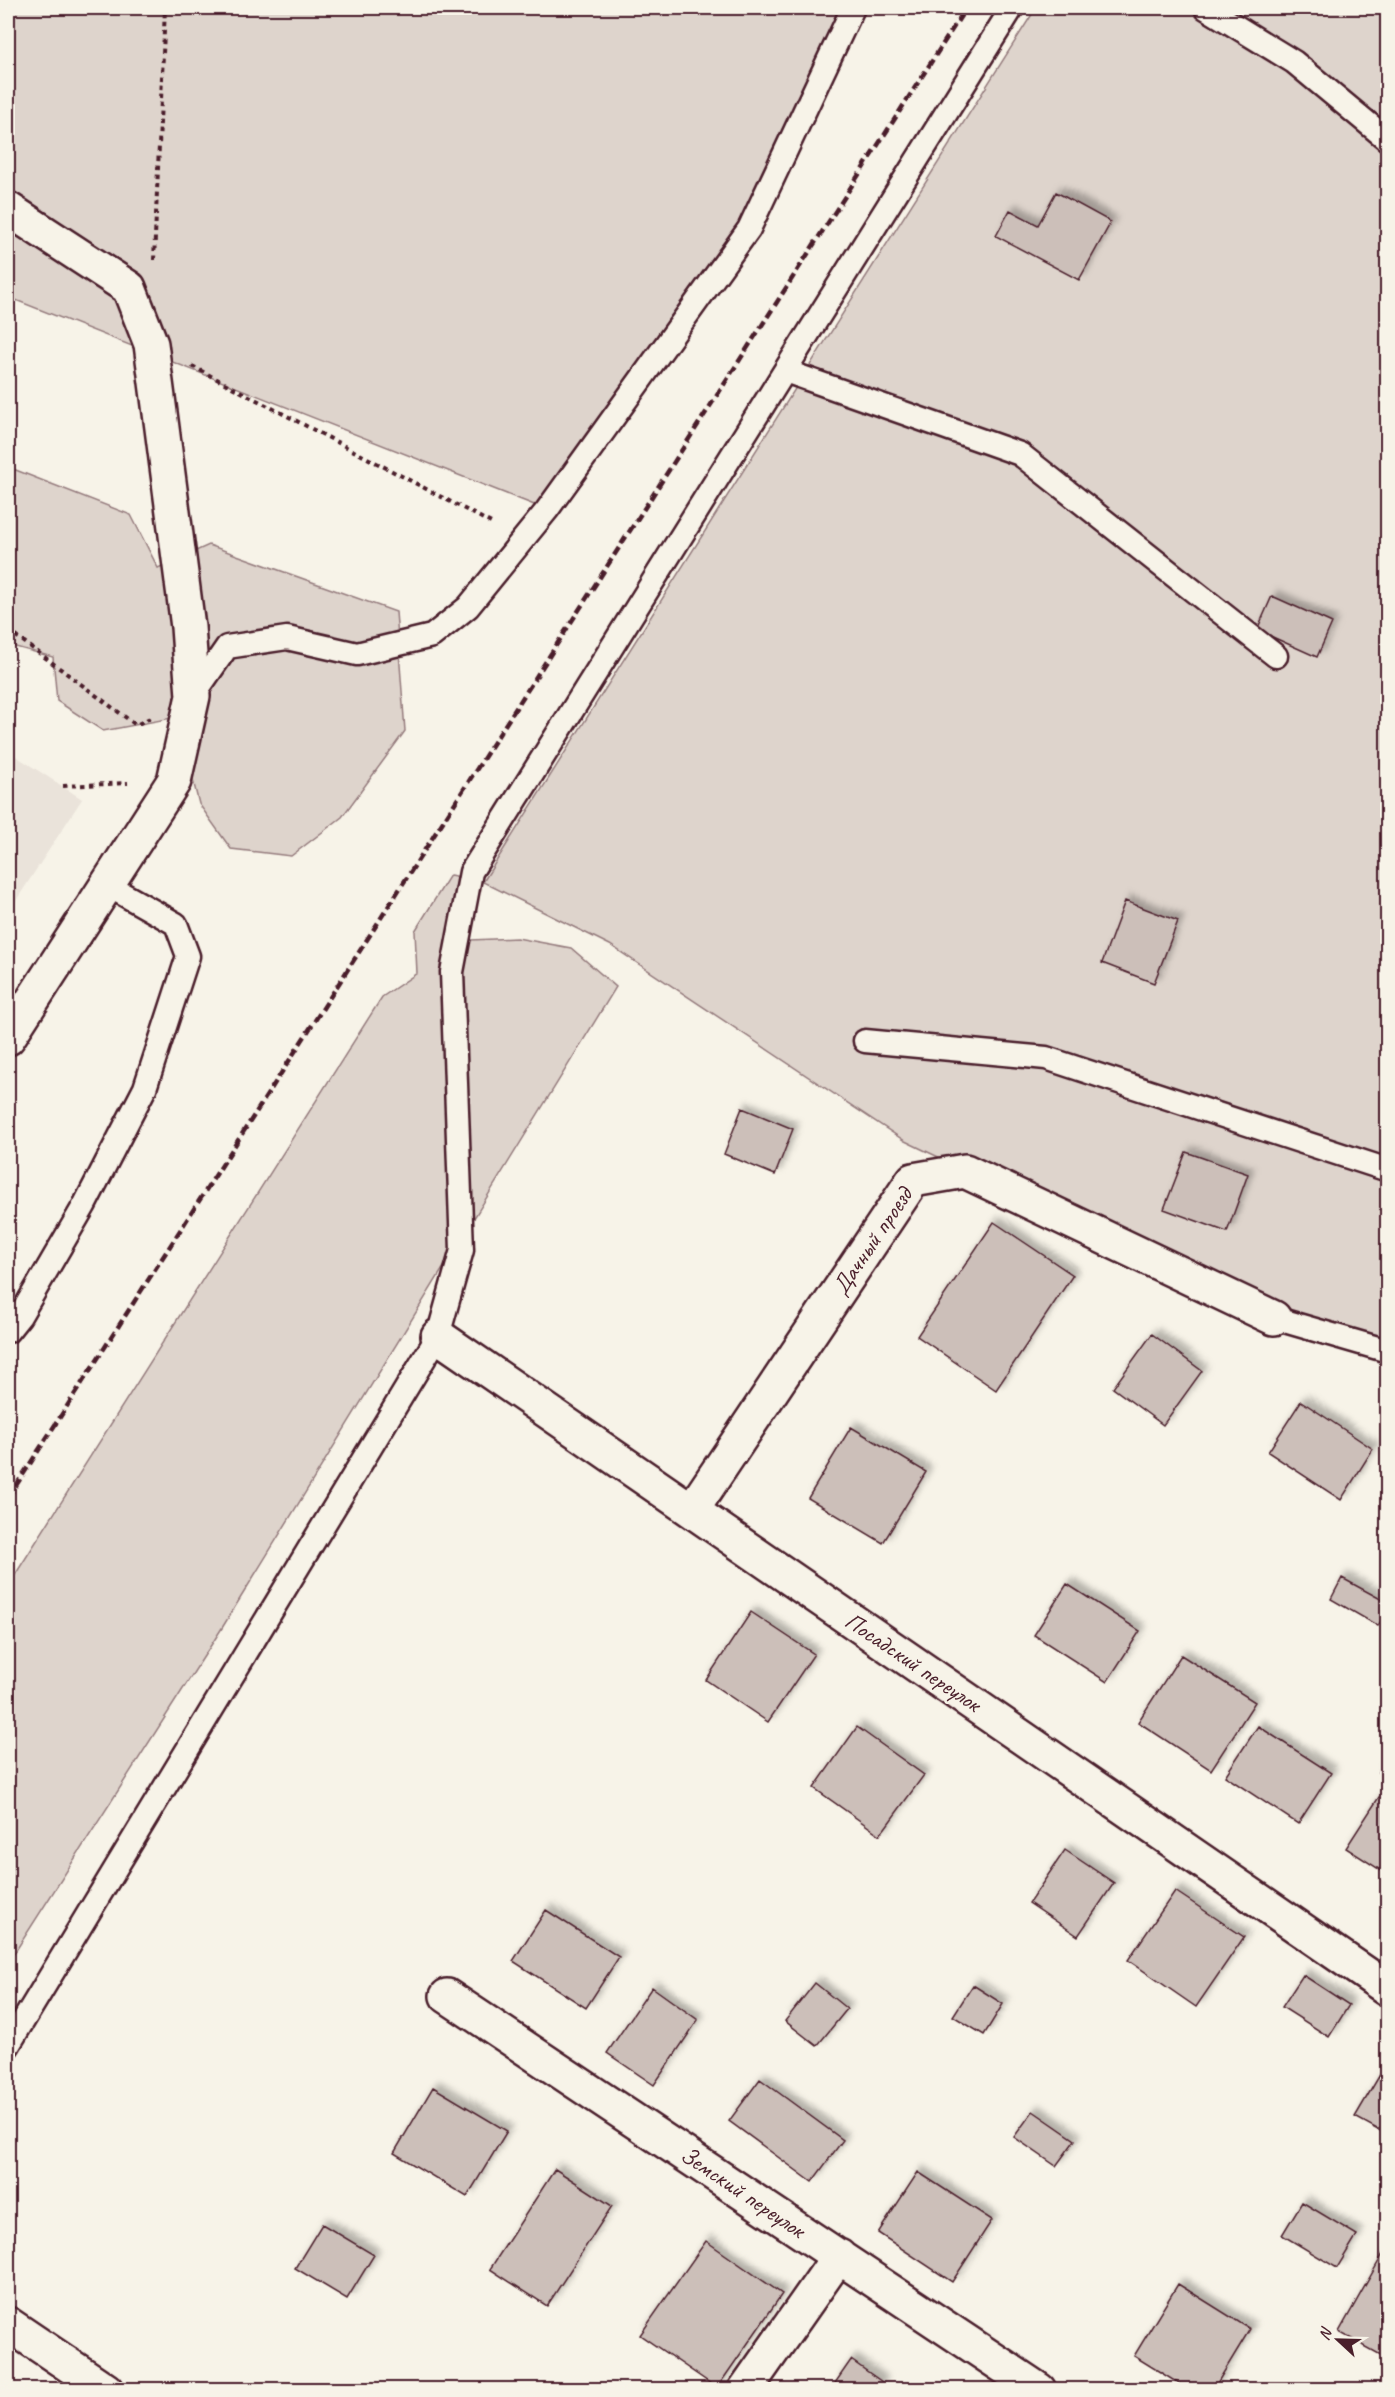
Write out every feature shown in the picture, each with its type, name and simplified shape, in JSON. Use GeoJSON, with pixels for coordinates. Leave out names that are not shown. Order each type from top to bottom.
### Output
{"type":"FeatureCollection","features":[{"type":"Feature","properties":{"kind":"street"},"geometry":{"type":"LineString","coordinates":[[8,209],[129,288],[151,344],[188,627],[193,696],[174,781],[8,1038]]}},
{"type":"Feature","properties":{"kind":"street","name":"Дачный проезд"},"geometry":{"type":"LineString","coordinates":[[692,1510],[913,1180],[965,1171],[1274,1318]]}},
{"type":"Feature","properties":{"kind":"street","name":"Посадский переулок"},"geometry":{"type":"LineString","coordinates":[[438,1336],[1388,1989]]}},
{"type":"Feature","properties":{"kind":"street","name":"Земский переулок"},"geometry":{"type":"LineString","coordinates":[[447,1995],[1039,2390]]}},
{"type":"Feature","properties":{"kind":"street"},"geometry":{"type":"LineString","coordinates":[[745,2390],[839,2256]]}},
{"type":"Feature","properties":{"kind":"street"},"geometry":{"type":"LineString","coordinates":[[8,2324],[106,2390]]}},
{"type":"Feature","properties":{"kind":"lane"},"geometry":{"type":"LineString","coordinates":[[193,696],[227,647],[287,638],[357,654],[432,636],[468,607],[548,510],[749,229],[853,8]]}},
{"type":"Feature","properties":{"kind":"lane"},"geometry":{"type":"LineString","coordinates":[[8,2046],[438,1336],[462,1250],[452,972],[471,872],[1012,8]]}},
{"type":"Feature","properties":{"kind":"lane"},"geometry":{"type":"LineString","coordinates":[[1206,8],[1294,62],[1388,140]]}},
{"type":"Feature","properties":{"kind":"lane"},"geometry":{"type":"LineString","coordinates":[[785,371],[1020,454],[1276,656]]}},
{"type":"Feature","properties":{"kind":"lane"},"geometry":{"type":"LineString","coordinates":[[8,1331],[20,1316],[84,1206],[145,1088],[188,956],[176,924],[107,885]]}},
{"type":"Feature","properties":{"kind":"lane"},"geometry":{"type":"LineString","coordinates":[[865,1041],[1046,1058],[1388,1170]]}},
{"type":"Feature","properties":{"kind":"lane"},"geometry":{"type":"LineString","coordinates":[[1274,1318],[1388,1351]]}},
{"type":"Feature","properties":{"kind":"path"},"geometry":{"type":"LineString","coordinates":[[154,263],[165,8]]}},
{"type":"Feature","properties":{"kind":"path"},"geometry":{"type":"LineString","coordinates":[[151,344],[523,540]]}},
{"type":"Feature","properties":{"kind":"path"},"geometry":{"type":"LineString","coordinates":[[8,630],[136,725]]}},
{"type":"Feature","properties":{"kind":"path"},"geometry":{"type":"LineString","coordinates":[[63,786],[174,781]]}},
{"type":"Feature","properties":{"kind":"shaded area"},"geometry":{"type":"Polygon","coordinates":[[[8,8],[853,8],[749,229],[547,510],[8,297],[8,8]]]}},
{"type":"Feature","properties":{"kind":"shaded area"},"geometry":{"type":"Polygon","coordinates":[[[1036,8],[1387,8],[1387,1351],[1274,1318],[905,1141],[610,945],[483,882],[1036,8]]]}},
{"type":"Feature","properties":{"kind":"shaded area"},"geometry":{"type":"Polygon","coordinates":[[[8,467],[131,515],[158,568],[209,545],[396,612],[405,731],[342,817],[291,856],[231,849],[199,804],[177,717],[103,731],[57,701],[53,657],[8,645],[8,467]]]}},
{"type":"Feature","properties":{"kind":"shaded area"},"geometry":{"type":"Polygon","coordinates":[[[8,751],[82,799],[8,913],[8,751]]]}},
{"type":"Feature","properties":{"kind":"shaded area"},"geometry":{"type":"Polygon","coordinates":[[[450,875],[466,878],[471,940],[517,938],[571,948],[616,987],[222,1628],[8,1963],[8,1586],[382,997],[417,973],[415,931],[450,875]]]}},
{"type":"Feature","properties":{"kind":"building"},"geometry":{"type":"Polygon","coordinates":[[[1056,192],[1111,222],[1079,280],[996,236],[1010,210],[1038,225],[1056,192]]]}},
{"type":"Feature","properties":{"kind":"building"},"geometry":{"type":"Polygon","coordinates":[[[1272,596],[1332,623],[1317,657],[1257,630],[1272,596]]]}},
{"type":"Feature","properties":{"kind":"building"},"geometry":{"type":"Polygon","coordinates":[[[1125,901],[1178,921],[1154,983],[1102,963],[1125,901]]]}},
{"type":"Feature","properties":{"kind":"building"},"geometry":{"type":"Polygon","coordinates":[[[742,1108],[793,1129],[775,1175],[724,1154],[742,1108]]]}},
{"type":"Feature","properties":{"kind":"building"},"geometry":{"type":"Polygon","coordinates":[[[1186,1152],[1248,1174],[1227,1232],[1164,1209],[1186,1152]]]}},
{"type":"Feature","properties":{"kind":"building"},"geometry":{"type":"Polygon","coordinates":[[[994,1222],[1073,1275],[996,1390],[917,1336],[994,1222]]]}},
{"type":"Feature","properties":{"kind":"building"},"geometry":{"type":"Polygon","coordinates":[[[1152,1334],[1202,1371],[1163,1425],[1113,1388],[1152,1334]]]}},
{"type":"Feature","properties":{"kind":"building"},"geometry":{"type":"Polygon","coordinates":[[[1301,1401],[1373,1449],[1341,1500],[1268,1452],[1301,1401]]]}},
{"type":"Feature","properties":{"kind":"building"},"geometry":{"type":"Polygon","coordinates":[[[851,1427],[926,1472],[883,1543],[808,1498],[851,1427]]]}},
{"type":"Feature","properties":{"kind":"building"},"geometry":{"type":"Polygon","coordinates":[[[1342,1578],[1388,1603],[1388,1610],[1378,1626],[1331,1599],[1342,1578]]]}},
{"type":"Feature","properties":{"kind":"building"},"geometry":{"type":"Polygon","coordinates":[[[1067,1584],[1140,1631],[1107,1682],[1034,1635],[1067,1584]]]}},
{"type":"Feature","properties":{"kind":"building"},"geometry":{"type":"Polygon","coordinates":[[[751,1612],[814,1654],[768,1722],[706,1680],[751,1612]]]}},
{"type":"Feature","properties":{"kind":"building"},"geometry":{"type":"Polygon","coordinates":[[[1181,1655],[1255,1702],[1211,1770],[1138,1722],[1181,1655]]]}},
{"type":"Feature","properties":{"kind":"building"},"geometry":{"type":"Polygon","coordinates":[[[1258,1726],[1331,1773],[1298,1824],[1225,1776],[1258,1726]]]}},
{"type":"Feature","properties":{"kind":"building"},"geometry":{"type":"Polygon","coordinates":[[[857,1727],[924,1775],[880,1835],[814,1788],[857,1727]]]}},
{"type":"Feature","properties":{"kind":"building"},"geometry":{"type":"Polygon","coordinates":[[[1388,1757],[1388,1779],[1378,1772],[1388,1757]]]}},
{"type":"Feature","properties":{"kind":"building"},"geometry":{"type":"Polygon","coordinates":[[[1379,1797],[1388,1803],[1388,1875],[1346,1848],[1379,1797]]]}},
{"type":"Feature","properties":{"kind":"building"},"geometry":{"type":"Polygon","coordinates":[[[1065,1850],[1114,1883],[1078,1936],[1029,1903],[1065,1850]]]}},
{"type":"Feature","properties":{"kind":"building"},"geometry":{"type":"Polygon","coordinates":[[[1175,1891],[1244,1937],[1196,2007],[1128,1960],[1175,1891]]]}},
{"type":"Feature","properties":{"kind":"building"},"geometry":{"type":"Polygon","coordinates":[[[546,1910],[619,1957],[586,2008],[513,1961],[546,1910]]]}},
{"type":"Feature","properties":{"kind":"building"},"geometry":{"type":"Polygon","coordinates":[[[1303,1975],[1349,2005],[1329,2037],[1282,2007],[1303,1975]]]}},
{"type":"Feature","properties":{"kind":"building"},"geometry":{"type":"Polygon","coordinates":[[[815,1983],[847,2009],[817,2046],[785,2021],[815,1983]]]}},
{"type":"Feature","properties":{"kind":"building"},"geometry":{"type":"Polygon","coordinates":[[[973,1985],[1003,2004],[984,2035],[953,2016],[973,1985]]]}},
{"type":"Feature","properties":{"kind":"building"},"geometry":{"type":"Polygon","coordinates":[[[652,1987],[698,2020],[654,2085],[607,2053],[652,1987]]]}},
{"type":"Feature","properties":{"kind":"building"},"geometry":{"type":"Polygon","coordinates":[[[1388,2061],[1388,2135],[1355,2117],[1388,2061]]]}},
{"type":"Feature","properties":{"kind":"building"},"geometry":{"type":"Polygon","coordinates":[[[760,2079],[843,2140],[812,2182],[729,2121],[760,2079]]]}},
{"type":"Feature","properties":{"kind":"building"},"geometry":{"type":"Polygon","coordinates":[[[433,2087],[507,2131],[467,2197],[394,2153],[433,2087]]]}},
{"type":"Feature","properties":{"kind":"building"},"geometry":{"type":"Polygon","coordinates":[[[1033,2111],[1075,2140],[1056,2166],[1014,2137],[1033,2111]]]}},
{"type":"Feature","properties":{"kind":"building"},"geometry":{"type":"Polygon","coordinates":[[[555,2169],[612,2206],[547,2306],[490,2269],[555,2169]]]}},
{"type":"Feature","properties":{"kind":"building"},"geometry":{"type":"Polygon","coordinates":[[[918,2172],[992,2220],[952,2282],[878,2233],[918,2172]]]}},
{"type":"Feature","properties":{"kind":"building"},"geometry":{"type":"Polygon","coordinates":[[[1302,2202],[1357,2235],[1337,2268],[1282,2235],[1302,2202]]]}},
{"type":"Feature","properties":{"kind":"building"},"geometry":{"type":"Polygon","coordinates":[[[322,2224],[374,2255],[347,2299],[295,2268],[322,2224]]]}},
{"type":"Feature","properties":{"kind":"building"},"geometry":{"type":"Polygon","coordinates":[[[706,2241],[782,2294],[717,2388],[640,2335],[706,2241]]]}},
{"type":"Feature","properties":{"kind":"building"},"geometry":{"type":"Polygon","coordinates":[[[1388,2245],[1388,2359],[1339,2332],[1388,2245]]]}},
{"type":"Feature","properties":{"kind":"building"},"geometry":{"type":"Polygon","coordinates":[[[1178,2284],[1250,2329],[1213,2390],[1189,2390],[1134,2356],[1178,2284]]]}},
{"type":"Feature","properties":{"kind":"building"},"geometry":{"type":"Polygon","coordinates":[[[851,2360],[882,2382],[877,2390],[845,2390],[835,2383],[851,2360]]]}},
{"type":"Feature","properties":{"kind":"railway"},"geometry":{"type":"LineString","coordinates":[[8,1498],[966,8]]}}]}
